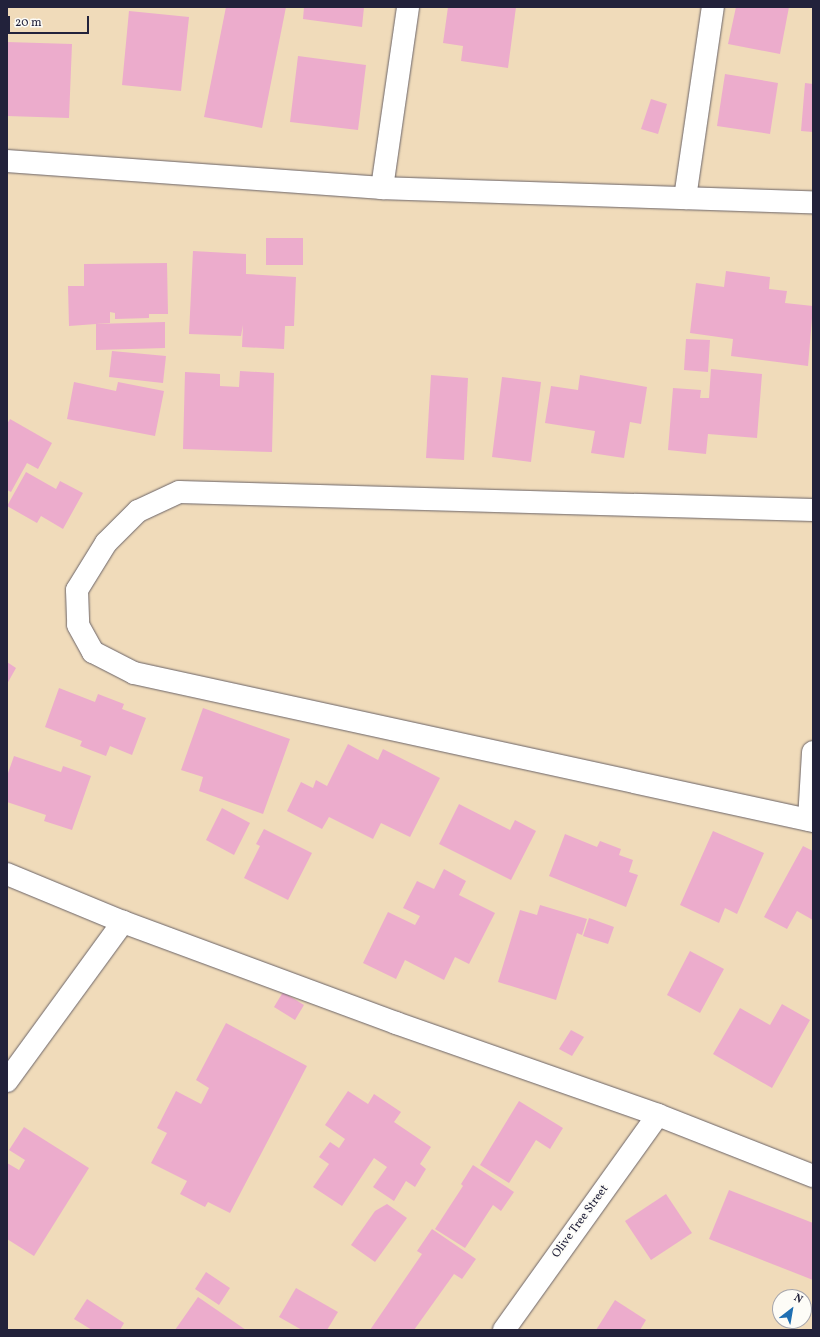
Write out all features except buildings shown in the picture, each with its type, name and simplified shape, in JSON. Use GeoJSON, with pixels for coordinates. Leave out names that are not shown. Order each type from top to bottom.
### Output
{"type":"FeatureCollection","features":[{"type":"Feature","properties":{"kind":"street"},"geometry":{"type":"LineString","coordinates":[[382,188],[408,7]]}},
{"type":"Feature","properties":{"kind":"street"},"geometry":{"type":"LineString","coordinates":[[685,198],[713,7]]}},
{"type":"Feature","properties":{"kind":"street"},"geometry":{"type":"LineString","coordinates":[[7,161],[382,188],[813,202]]}},
{"type":"Feature","properties":{"kind":"street"},"geometry":{"type":"LineString","coordinates":[[813,510],[179,492],[138,511],[106,544],[77,590],[78,625],[93,652],[134,673],[811,820],[813,752]]}},
{"type":"Feature","properties":{"kind":"street"},"geometry":{"type":"LineString","coordinates":[[7,874],[124,922],[396,1023],[658,1115],[813,1176]]}},
{"type":"Feature","properties":{"kind":"street"},"geometry":{"type":"LineString","coordinates":[[7,1081],[124,922]]}},
{"type":"Feature","properties":{"kind":"street","name":"Olive Tree Street"},"geometry":{"type":"LineString","coordinates":[[504,1330],[658,1115]]}}]}
